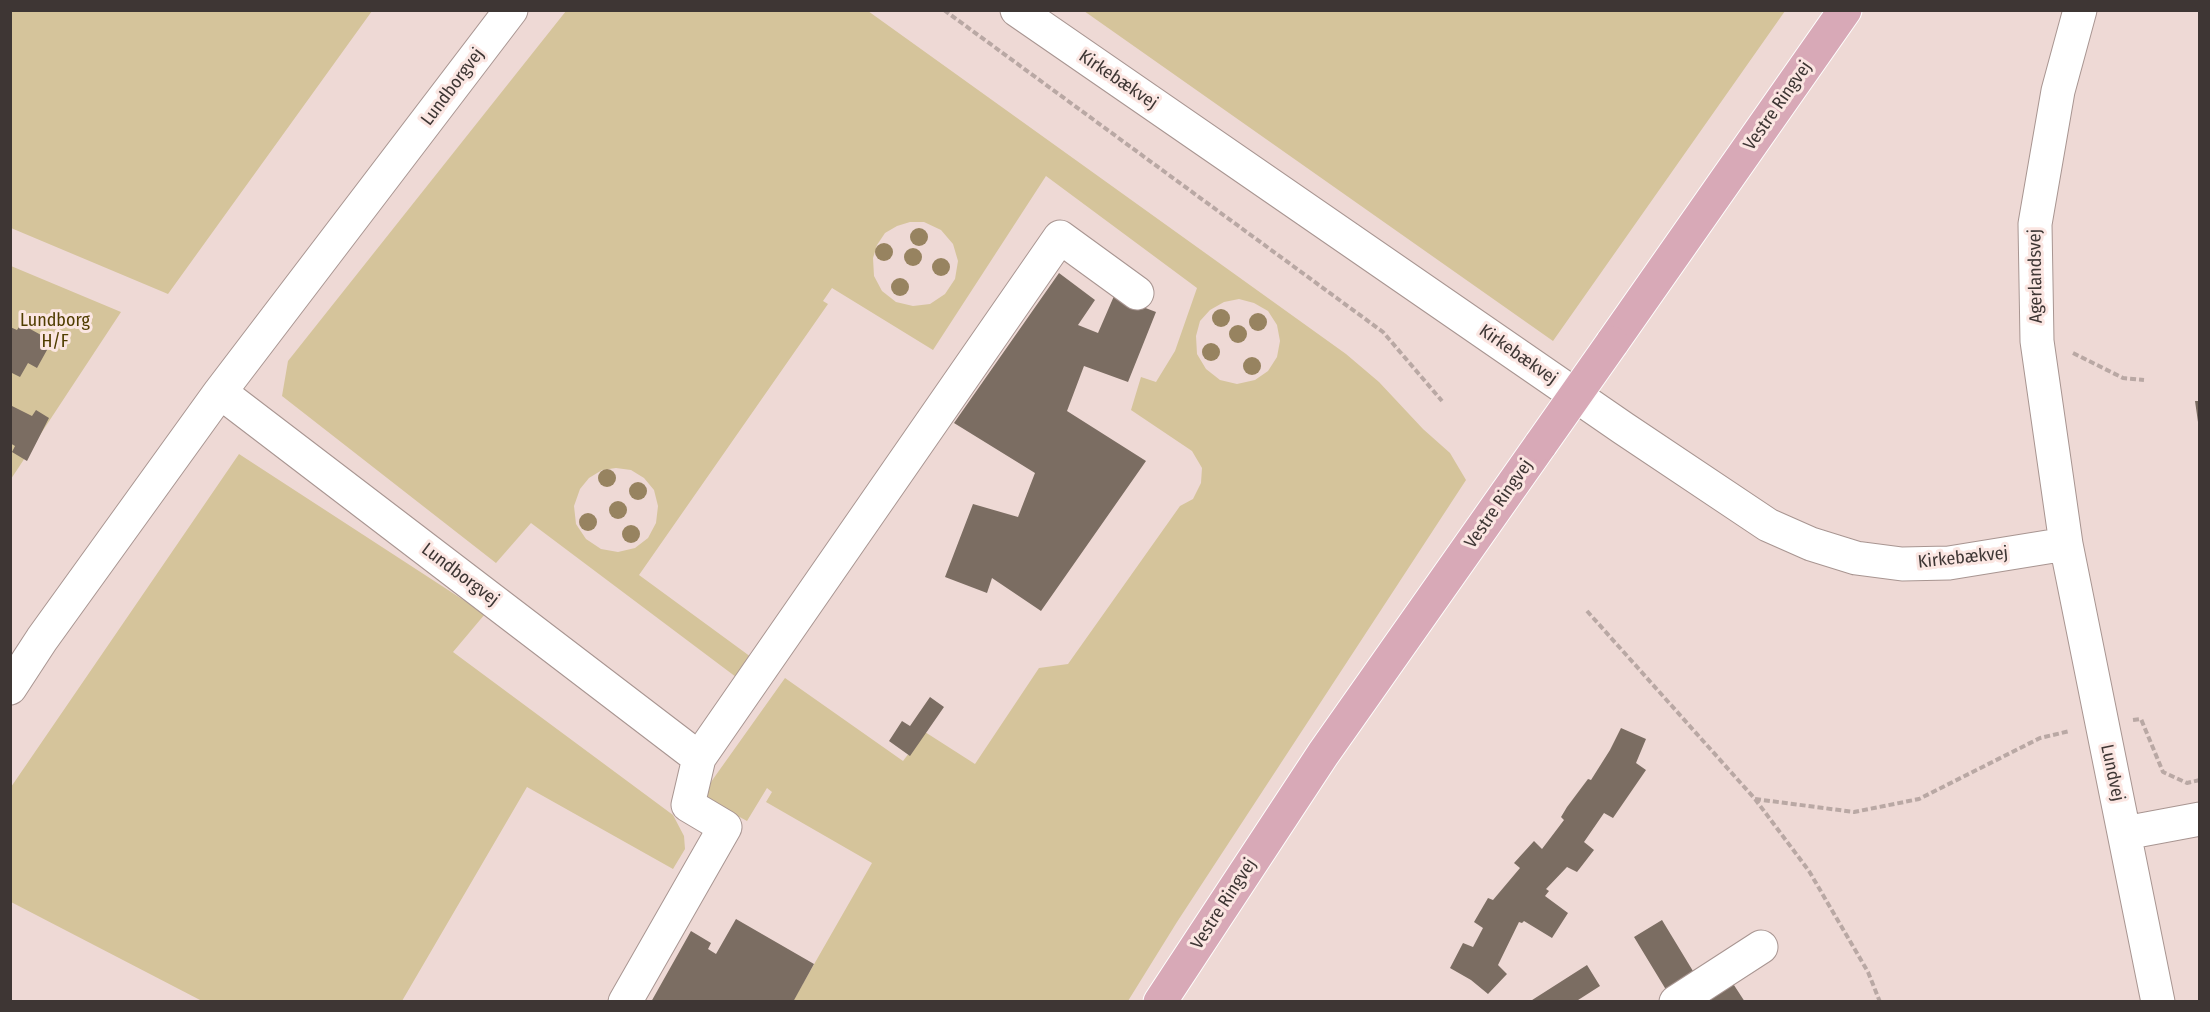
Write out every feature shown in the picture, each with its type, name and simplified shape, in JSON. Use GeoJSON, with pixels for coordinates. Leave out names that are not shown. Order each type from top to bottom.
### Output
{"type":"FeatureCollection","features":[{"type":"Feature","properties":{"kind":"main road","name":"Vestre Ringvej"},"geometry":{"type":"LineString","coordinates":[[1160,1002],[1323,754],[1845,10]]}},
{"type":"Feature","properties":{"kind":"street","name":"Lundborgvej"},"geometry":{"type":"LineString","coordinates":[[10,688],[42,639],[220,392],[511,10]]}},
{"type":"Feature","properties":{"kind":"street","name":"Kirkebækvej"},"geometry":{"type":"LineString","coordinates":[[1017,10],[1623,428],[1768,525],[1811,544],[1856,558],[1902,564],[1949,563],[2066,544]]}},
{"type":"Feature","properties":{"kind":"street","name":"Agerlandsvej"},"geometry":{"type":"LineString","coordinates":[[2066,544],[2037,341],[2035,224],[2058,91],[2080,10]]}},
{"type":"Feature","properties":{"kind":"street"},"geometry":{"type":"LineString","coordinates":[[625,1002],[725,827],[688,805],[699,758],[1060,237],[1137,293]]}},
{"type":"Feature","properties":{"kind":"street","name":"Lundborgvej"},"geometry":{"type":"LineString","coordinates":[[220,392],[699,758]]}},
{"type":"Feature","properties":{"kind":"street","name":"Lundvej"},"geometry":{"type":"LineString","coordinates":[[2066,544],[2157,1002]]}},
{"type":"Feature","properties":{"kind":"street"},"geometry":{"type":"LineString","coordinates":[[2125,833],[2199,819]]}},
{"type":"Feature","properties":{"kind":"street"},"geometry":{"type":"LineString","coordinates":[[1676,1002],[1761,947]]}},
{"type":"Feature","properties":{"kind":"path"},"geometry":{"type":"LineString","coordinates":[[944,10],[1383,332],[1442,401]]}},
{"type":"Feature","properties":{"kind":"path"},"geometry":{"type":"LineString","coordinates":[[2067,354],[2074,352],[2123,378],[2144,380]]}},
{"type":"Feature","properties":{"kind":"path"},"geometry":{"type":"LineString","coordinates":[[1587,611],[1755,799],[1809,871],[1868,972],[1880,1002]]}},
{"type":"Feature","properties":{"kind":"path"},"geometry":{"type":"LineString","coordinates":[[1755,799],[1854,812],[1919,799],[2040,738],[2101,723],[2140,719],[2163,772],[2187,783],[2199,780]]}},
{"type":"Feature","properties":{"kind":"green space"},"geometry":{"type":"Polygon","coordinates":[[[10,11],[372,11],[168,294],[11,228],[10,11]]]}},
{"type":"Feature","properties":{"kind":"green space"},"geometry":{"type":"Polygon","coordinates":[[[566,11],[868,11],[1346,354],[1379,382],[1423,429],[1450,453],[1466,480],[1177,922],[1128,1001],[793,1001],[872,863],[766,802],[772,792],[767,788],[747,821],[701,796],[785,678],[903,761],[925,732],[975,764],[1039,668],[1068,664],[1180,506],[1193,499],[1201,483],[1202,468],[1192,451],[1131,410],[1141,377],[1156,382],[1175,351],[1197,288],[1046,176],[933,350],[832,288],[823,301],[828,304],[639,575],[751,657],[736,677],[531,523],[496,563],[282,396],[288,361],[566,11]],[[910,222],[885,233],[877,245],[873,258],[874,276],[882,291],[896,302],[913,306],[930,304],[945,294],[955,279],[958,261],[953,244],[941,230],[924,222],[910,222]],[[1239,299],[1224,302],[1210,310],[1200,321],[1196,336],[1197,354],[1206,369],[1220,380],[1237,384],[1255,380],[1268,371],[1277,357],[1280,341],[1277,325],[1268,311],[1254,303],[1239,299]],[[616,468],[602,470],[589,478],[580,489],[574,506],[576,524],[586,539],[601,549],[618,552],[635,548],[648,538],[656,523],[658,506],[654,490],[644,478],[631,470],[616,468]]]}},
{"type":"Feature","properties":{"kind":"green space"},"geometry":{"type":"Polygon","coordinates":[[[1084,11],[1785,11],[1553,341],[1084,11]]]}},
{"type":"Feature","properties":{"kind":"green space","name":"Lundborg H/F"},"geometry":{"type":"Polygon","coordinates":[[[11,266],[121,312],[11,479],[11,266]]]}},
{"type":"Feature","properties":{"kind":"green space"},"geometry":{"type":"Polygon","coordinates":[[[239,454],[485,614],[453,652],[673,815],[684,836],[685,849],[673,869],[527,787],[402,1001],[202,1001],[11,902],[11,787],[239,454]]]}},
{"type":"Feature","properties":{"kind":"building"},"geometry":{"type":"Polygon","coordinates":[[[1059,273],[1095,300],[1078,325],[1098,333],[1114,296],[1156,312],[1128,382],[1084,366],[1067,411],[1146,461],[1041,611],[992,578],[987,593],[945,577],[973,504],[1018,517],[1035,473],[954,423],[1059,273]]]}},
{"type":"Feature","properties":{"kind":"building"},"geometry":{"type":"Polygon","coordinates":[[[21,324],[52,341],[37,368],[28,363],[20,377],[10,372],[10,327],[17,330],[21,324]]]}},
{"type":"Feature","properties":{"kind":"building"},"geometry":{"type":"Polygon","coordinates":[[[2195,401],[2200,401],[2200,422],[2198,422],[2195,401]]]}},
{"type":"Feature","properties":{"kind":"building"},"geometry":{"type":"Polygon","coordinates":[[[10,405],[32,416],[36,410],[49,418],[27,461],[12,452],[15,446],[10,443],[10,405]]]}},
{"type":"Feature","properties":{"kind":"building"},"geometry":{"type":"Polygon","coordinates":[[[930,697],[944,707],[910,756],[889,741],[902,721],[910,726],[930,697]]]}},
{"type":"Feature","properties":{"kind":"building"},"geometry":{"type":"Polygon","coordinates":[[[1621,728],[1646,739],[1636,763],[1646,770],[1613,818],[1604,813],[1584,842],[1594,850],[1577,872],[1567,867],[1546,889],[1549,891],[1545,896],[1568,913],[1552,938],[1524,921],[1519,922],[1498,965],[1507,974],[1488,994],[1471,980],[1450,968],[1463,943],[1473,947],[1483,928],[1474,922],[1488,898],[1493,900],[1520,868],[1514,863],[1534,841],[1542,849],[1564,820],[1561,817],[1567,807],[1588,779],[1591,780],[1621,728]]]}},
{"type":"Feature","properties":{"kind":"building"},"geometry":{"type":"Polygon","coordinates":[[[736,919],[814,964],[793,1002],[651,1002],[691,931],[711,943],[708,949],[716,954],[736,919]]]}},
{"type":"Feature","properties":{"kind":"building"},"geometry":{"type":"Polygon","coordinates":[[[1662,920],[1696,976],[1668,993],[1634,937],[1662,920]]]}},
{"type":"Feature","properties":{"kind":"building"},"geometry":{"type":"Polygon","coordinates":[[[1587,965],[1600,986],[1575,1002],[1529,1002],[1587,965]]]}},
{"type":"Feature","properties":{"kind":"building"},"geometry":{"type":"Polygon","coordinates":[[[1730,979],[1745,1002],[1697,1002],[1730,979]]]}}]}
